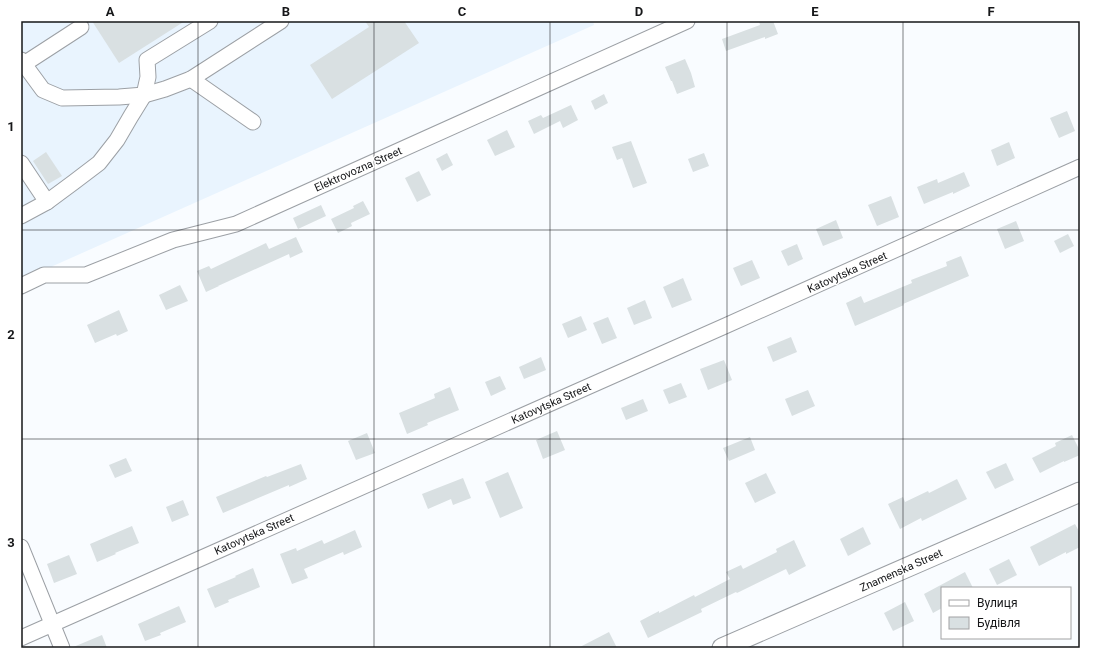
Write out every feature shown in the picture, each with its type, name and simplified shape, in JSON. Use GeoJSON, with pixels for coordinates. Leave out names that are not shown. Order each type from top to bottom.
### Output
{"type":"FeatureCollection","features":[{"type":"Feature","properties":{"kind":"main road","name":"Znamenska Street"},"geometry":{"type":"LineString","coordinates":[[722,648],[1080,492]]}},
{"type":"Feature","properties":{"kind":"street"},"geometry":{"type":"LineString","coordinates":[[21,216],[47,202],[99,163],[117,140],[144,95],[148,77],[147,60],[210,21]]}},
{"type":"Feature","properties":{"kind":"street"},"geometry":{"type":"LineString","coordinates":[[81,27],[22,62],[43,90],[62,98],[144,95],[165,89],[191,79],[281,21]]}},
{"type":"Feature","properties":{"kind":"street","name":"Elektrovozna Street"},"geometry":{"type":"LineString","coordinates":[[21,286],[44,275],[86,275],[173,240],[236,224],[687,21]]}},
{"type":"Feature","properties":{"kind":"street"},"geometry":{"type":"LineString","coordinates":[[191,79],[254,122]]}},
{"type":"Feature","properties":{"kind":"street"},"geometry":{"type":"LineString","coordinates":[[21,163],[47,202]]}},
{"type":"Feature","properties":{"kind":"street","name":"Katovytska Street"},"geometry":{"type":"LineString","coordinates":[[21,638],[1080,167]]}},
{"type":"Feature","properties":{"kind":"street"},"geometry":{"type":"LineString","coordinates":[[21,546],[62,648]]}},
{"type":"Feature","properties":{"kind":"shaded area"},"geometry":{"type":"Polygon","coordinates":[[[21,21],[593,21],[594,25],[53,266],[44,275],[21,286],[21,21]]]}},
{"type":"Feature","properties":{"kind":"building"},"geometry":{"type":"Polygon","coordinates":[[[92,21],[185,21],[119,63],[92,21]]]}},
{"type":"Feature","properties":{"kind":"building"},"geometry":{"type":"Polygon","coordinates":[[[365,21],[404,21],[419,43],[332,99],[310,65],[369,27],[365,21]]]}},
{"type":"Feature","properties":{"kind":"building"},"geometry":{"type":"Polygon","coordinates":[[[759,21],[773,21],[778,34],[726,51],[722,39],[760,25],[759,21]]]}},
{"type":"Feature","properties":{"kind":"building"},"geometry":{"type":"Polygon","coordinates":[[[685,59],[695,87],[677,94],[665,67],[685,59]]]}},
{"type":"Feature","properties":{"kind":"building"},"geometry":{"type":"Polygon","coordinates":[[[604,94],[608,103],[595,110],[591,101],[604,94]]]}},
{"type":"Feature","properties":{"kind":"building"},"geometry":{"type":"Polygon","coordinates":[[[571,105],[578,120],[563,128],[560,121],[534,134],[528,121],[541,115],[543,118],[571,105]]]}},
{"type":"Feature","properties":{"kind":"building"},"geometry":{"type":"Polygon","coordinates":[[[1067,111],[1075,131],[1059,138],[1050,118],[1067,111]]]}},
{"type":"Feature","properties":{"kind":"building"},"geometry":{"type":"Polygon","coordinates":[[[507,130],[515,147],[495,156],[487,140],[507,130]]]}},
{"type":"Feature","properties":{"kind":"building"},"geometry":{"type":"Polygon","coordinates":[[[631,141],[647,183],[633,188],[622,158],[617,160],[612,147],[631,141]]]}},
{"type":"Feature","properties":{"kind":"building"},"geometry":{"type":"Polygon","coordinates":[[[1009,142],[1015,158],[997,166],[991,150],[1009,142]]]}},
{"type":"Feature","properties":{"kind":"building"},"geometry":{"type":"Polygon","coordinates":[[[46,152],[62,176],[48,184],[33,161],[46,152]]]}},
{"type":"Feature","properties":{"kind":"building"},"geometry":{"type":"Polygon","coordinates":[[[447,153],[453,165],[442,171],[436,159],[447,153]]]}},
{"type":"Feature","properties":{"kind":"building"},"geometry":{"type":"Polygon","coordinates":[[[704,153],[709,166],[693,172],[688,159],[704,153]]]}},
{"type":"Feature","properties":{"kind":"building"},"geometry":{"type":"Polygon","coordinates":[[[419,171],[431,195],[417,202],[405,178],[419,171]]]}},
{"type":"Feature","properties":{"kind":"building"},"geometry":{"type":"Polygon","coordinates":[[[964,172],[970,186],[953,194],[953,192],[924,204],[917,187],[937,179],[938,183],[964,172]]]}},
{"type":"Feature","properties":{"kind":"building"},"geometry":{"type":"Polygon","coordinates":[[[891,196],[899,217],[877,226],[868,205],[891,196]]]}},
{"type":"Feature","properties":{"kind":"building"},"geometry":{"type":"Polygon","coordinates":[[[363,201],[370,214],[351,223],[352,226],[338,233],[331,219],[354,208],[353,206],[363,201]]]}},
{"type":"Feature","properties":{"kind":"building"},"geometry":{"type":"Polygon","coordinates":[[[321,205],[326,216],[298,229],[293,218],[321,205]]]}},
{"type":"Feature","properties":{"kind":"building"},"geometry":{"type":"Polygon","coordinates":[[[836,220],[843,238],[823,246],[816,229],[836,220]]]}},
{"type":"Feature","properties":{"kind":"building"},"geometry":{"type":"Polygon","coordinates":[[[1016,221],[1024,241],[1005,249],[997,229],[1016,221]]]}},
{"type":"Feature","properties":{"kind":"building"},"geometry":{"type":"Polygon","coordinates":[[[1068,234],[1074,246],[1060,253],[1054,241],[1068,234]]]}},
{"type":"Feature","properties":{"kind":"building"},"geometry":{"type":"Polygon","coordinates":[[[296,237],[303,252],[290,258],[289,254],[206,292],[197,271],[209,266],[211,269],[266,243],[269,249],[296,237]]]}},
{"type":"Feature","properties":{"kind":"building"},"geometry":{"type":"Polygon","coordinates":[[[797,244],[803,259],[788,266],[781,251],[797,244]]]}},
{"type":"Feature","properties":{"kind":"building"},"geometry":{"type":"Polygon","coordinates":[[[961,256],[969,276],[855,326],[846,303],[861,296],[864,303],[912,283],[911,280],[947,266],[946,262],[961,256]]]}},
{"type":"Feature","properties":{"kind":"building"},"geometry":{"type":"Polygon","coordinates":[[[752,260],[760,278],[741,286],[733,268],[752,260]]]}},
{"type":"Feature","properties":{"kind":"building"},"geometry":{"type":"Polygon","coordinates":[[[683,278],[692,300],[672,308],[663,287],[683,278]]]}},
{"type":"Feature","properties":{"kind":"building"},"geometry":{"type":"Polygon","coordinates":[[[180,285],[188,301],[166,310],[159,295],[180,285]]]}},
{"type":"Feature","properties":{"kind":"building"},"geometry":{"type":"Polygon","coordinates":[[[645,300],[652,318],[634,325],[627,308],[645,300]]]}},
{"type":"Feature","properties":{"kind":"building"},"geometry":{"type":"Polygon","coordinates":[[[119,310],[128,331],[117,336],[116,334],[95,343],[87,325],[119,310]]]}},
{"type":"Feature","properties":{"kind":"building"},"geometry":{"type":"Polygon","coordinates":[[[581,316],[587,330],[568,338],[562,324],[581,316]]]}},
{"type":"Feature","properties":{"kind":"building"},"geometry":{"type":"Polygon","coordinates":[[[608,317],[617,338],[602,344],[593,323],[608,317]]]}},
{"type":"Feature","properties":{"kind":"building"},"geometry":{"type":"Polygon","coordinates":[[[791,337],[797,352],[773,362],[767,347],[791,337]]]}},
{"type":"Feature","properties":{"kind":"building"},"geometry":{"type":"Polygon","coordinates":[[[541,357],[546,370],[524,379],[519,367],[541,357]]]}},
{"type":"Feature","properties":{"kind":"building"},"geometry":{"type":"Polygon","coordinates":[[[724,360],[732,380],[708,390],[700,369],[724,360]]]}},
{"type":"Feature","properties":{"kind":"building"},"geometry":{"type":"Polygon","coordinates":[[[500,376],[506,389],[491,396],[485,382],[500,376]]]}},
{"type":"Feature","properties":{"kind":"building"},"geometry":{"type":"Polygon","coordinates":[[[681,383],[687,397],[669,404],[663,390],[681,383]]]}},
{"type":"Feature","properties":{"kind":"building"},"geometry":{"type":"Polygon","coordinates":[[[450,387],[459,410],[427,423],[428,425],[407,434],[399,413],[435,398],[434,394],[450,387]]]}},
{"type":"Feature","properties":{"kind":"building"},"geometry":{"type":"Polygon","coordinates":[[[808,390],[815,406],[792,416],[785,399],[808,390]]]}},
{"type":"Feature","properties":{"kind":"building"},"geometry":{"type":"Polygon","coordinates":[[[643,399],[648,411],[626,420],[621,408],[643,399]]]}},
{"type":"Feature","properties":{"kind":"building"},"geometry":{"type":"Polygon","coordinates":[[[557,431],[565,450],[543,459],[536,440],[557,431]]]}},
{"type":"Feature","properties":{"kind":"building"},"geometry":{"type":"Polygon","coordinates":[[[367,433],[375,453],[356,460],[348,441],[367,433]]]}},
{"type":"Feature","properties":{"kind":"building"},"geometry":{"type":"Polygon","coordinates":[[[1072,435],[1080,451],[1080,455],[1040,473],[1032,458],[1056,446],[1055,443],[1072,435]]]}},
{"type":"Feature","properties":{"kind":"building"},"geometry":{"type":"Polygon","coordinates":[[[750,437],[755,450],[729,461],[723,448],[750,437]]]}},
{"type":"Feature","properties":{"kind":"building"},"geometry":{"type":"Polygon","coordinates":[[[126,458],[132,471],[115,478],[109,465],[126,458]]]}},
{"type":"Feature","properties":{"kind":"building"},"geometry":{"type":"Polygon","coordinates":[[[1006,463],[1014,480],[995,489],[986,472],[1006,463]]]}},
{"type":"Feature","properties":{"kind":"building"},"geometry":{"type":"Polygon","coordinates":[[[301,464],[307,479],[223,513],[216,497],[266,476],[267,477],[301,464]]]}},
{"type":"Feature","properties":{"kind":"building"},"geometry":{"type":"Polygon","coordinates":[[[508,472],[523,508],[500,518],[485,482],[508,472]]]}},
{"type":"Feature","properties":{"kind":"building"},"geometry":{"type":"Polygon","coordinates":[[[766,473],[776,493],[755,503],[745,483],[766,473]]]}},
{"type":"Feature","properties":{"kind":"building"},"geometry":{"type":"Polygon","coordinates":[[[463,478],[471,498],[453,505],[451,499],[428,509],[422,494],[463,478]]]}},
{"type":"Feature","properties":{"kind":"building"},"geometry":{"type":"Polygon","coordinates":[[[957,479],[967,499],[922,521],[921,518],[900,529],[888,504],[903,497],[905,502],[928,491],[929,493],[957,479]]]}},
{"type":"Feature","properties":{"kind":"building"},"geometry":{"type":"Polygon","coordinates":[[[183,500],[189,515],[172,522],[166,507],[183,500]]]}},
{"type":"Feature","properties":{"kind":"building"},"geometry":{"type":"Polygon","coordinates":[[[1075,524],[1080,533],[1080,547],[1066,554],[1066,552],[1039,566],[1030,547],[1075,524]]]}},
{"type":"Feature","properties":{"kind":"building"},"geometry":{"type":"Polygon","coordinates":[[[132,526],[139,543],[97,562],[90,544],[132,526]]]}},
{"type":"Feature","properties":{"kind":"building"},"geometry":{"type":"Polygon","coordinates":[[[863,527],[871,544],[848,556],[840,539],[863,527]]]}},
{"type":"Feature","properties":{"kind":"building"},"geometry":{"type":"Polygon","coordinates":[[[355,530],[362,547],[344,555],[343,552],[304,569],[308,578],[292,584],[280,554],[296,548],[297,551],[322,540],[324,544],[355,530]]]}},
{"type":"Feature","properties":{"kind":"building"},"geometry":{"type":"Polygon","coordinates":[[[794,540],[806,566],[789,575],[786,569],[701,609],[702,612],[648,638],[640,621],[694,595],[695,597],[730,579],[726,572],[741,565],[743,569],[777,552],[776,549],[794,540]]]}},
{"type":"Feature","properties":{"kind":"building"},"geometry":{"type":"Polygon","coordinates":[[[69,555],[77,574],[54,583],[47,564],[69,555]]]}},
{"type":"Feature","properties":{"kind":"building"},"geometry":{"type":"Polygon","coordinates":[[[1009,559],[1017,575],[997,585],[989,569],[1009,559]]]}},
{"type":"Feature","properties":{"kind":"building"},"geometry":{"type":"Polygon","coordinates":[[[253,568],[260,587],[228,600],[229,602],[215,608],[207,589],[253,568]]]}},
{"type":"Feature","properties":{"kind":"building"},"geometry":{"type":"Polygon","coordinates":[[[965,572],[972,587],[941,587],[941,609],[933,613],[924,594],[965,572]]]}},
{"type":"Feature","properties":{"kind":"building"},"geometry":{"type":"Polygon","coordinates":[[[905,602],[914,621],[893,631],[884,613],[905,602]]]}},
{"type":"Feature","properties":{"kind":"building"},"geometry":{"type":"Polygon","coordinates":[[[179,606],[186,622],[160,633],[161,635],[145,641],[138,624],[179,606]]]}},
{"type":"Feature","properties":{"kind":"building"},"geometry":{"type":"Polygon","coordinates":[[[609,632],[617,648],[578,648],[609,632]]]}},
{"type":"Feature","properties":{"kind":"building"},"geometry":{"type":"Polygon","coordinates":[[[102,635],[107,648],[71,648],[102,635]]]}}]}
